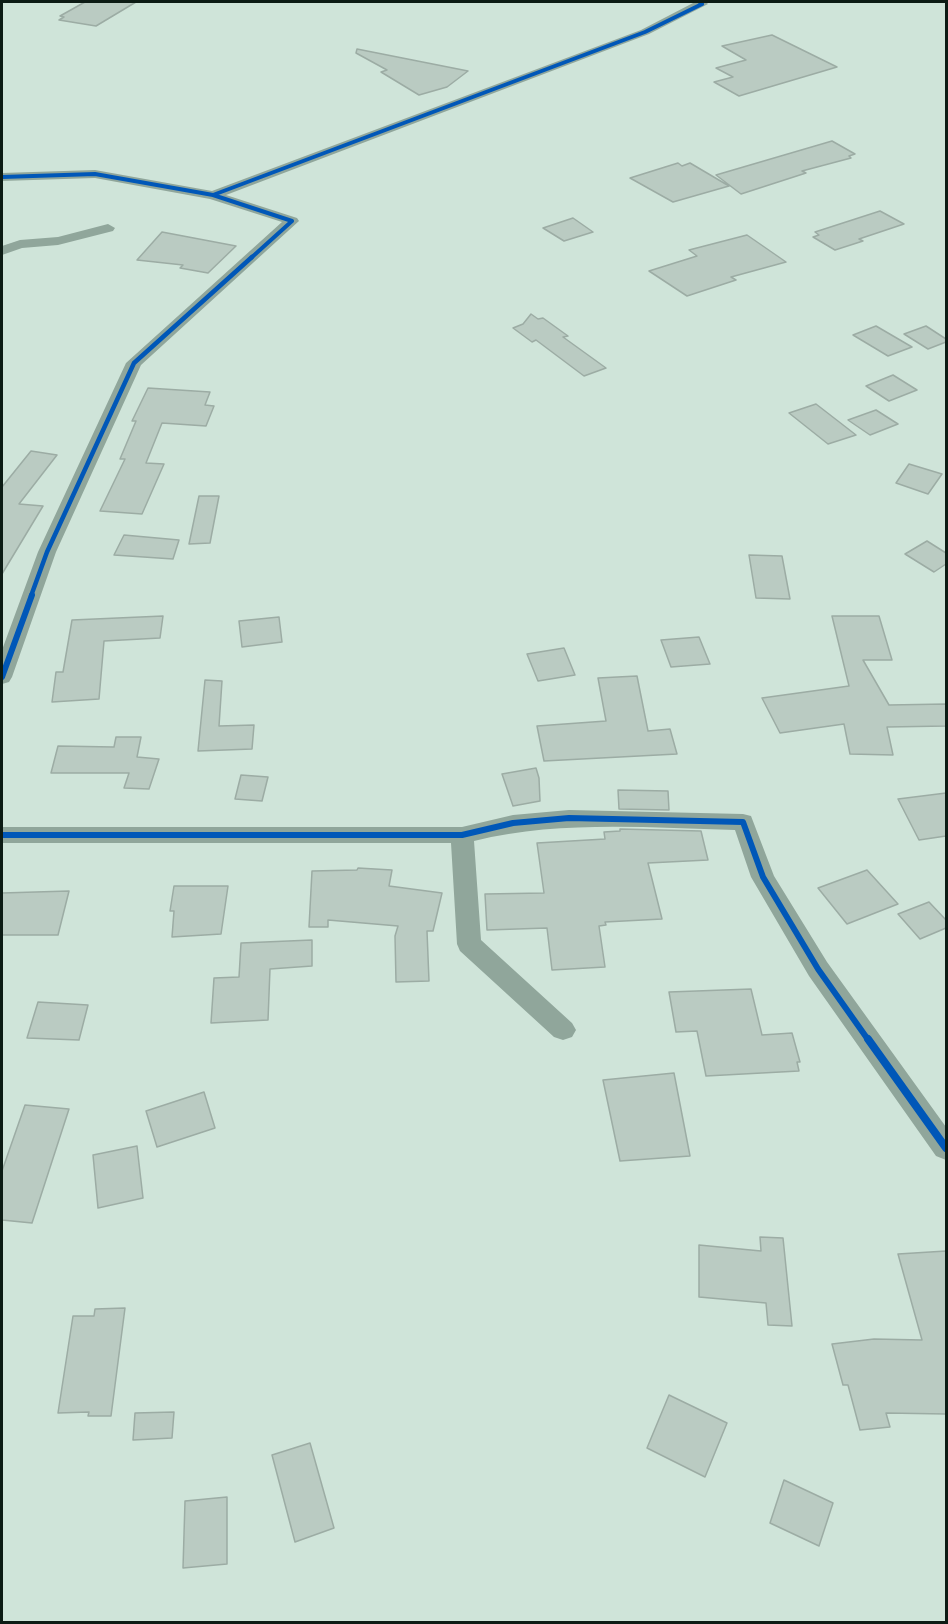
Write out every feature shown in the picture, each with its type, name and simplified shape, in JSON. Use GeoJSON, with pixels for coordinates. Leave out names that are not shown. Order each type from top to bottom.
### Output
{"type":"FeatureCollection","features":[{"type":"Feature","properties":{"kind":"street"},"geometry":{"type":"LineString","coordinates":[[213,195],[645,32],[702,4],[700,2]]}},
{"type":"Feature","properties":{"kind":"street"},"geometry":{"type":"LineString","coordinates":[[2,177],[95,174],[213,195],[292,221],[134,363],[47,552],[8,645],[2,677]]}},
{"type":"Feature","properties":{"kind":"street"},"geometry":{"type":"LineString","coordinates":[[2,251],[20,244],[58,241],[108,228]]}},
{"type":"Feature","properties":{"kind":"street"},"geometry":{"type":"LineString","coordinates":[[2,835],[462,835],[513,823],[569,818],[743,822],[763,878],[818,969],[946,1148]]}},
{"type":"Feature","properties":{"kind":"street"},"geometry":{"type":"LineString","coordinates":[[462,835],[469,944],[563,1030]]}},
{"type":"Feature","properties":{"kind":"building"},"geometry":{"type":"Polygon","coordinates":[[[85,2],[136,2],[96,26],[59,20],[64,17],[60,16],[85,2]]]}},
{"type":"Feature","properties":{"kind":"building"},"geometry":{"type":"Polygon","coordinates":[[[772,35],[837,67],[739,96],[714,82],[733,77],[716,68],[746,60],[722,46],[772,35]]]}},
{"type":"Feature","properties":{"kind":"building"},"geometry":{"type":"Polygon","coordinates":[[[357,49],[468,71],[447,87],[419,95],[381,72],[387,70],[356,53],[357,49]]]}},
{"type":"Feature","properties":{"kind":"building"},"geometry":{"type":"Polygon","coordinates":[[[832,141],[855,154],[849,156],[851,158],[802,171],[806,173],[741,194],[716,175],[832,141]]]}},
{"type":"Feature","properties":{"kind":"building"},"geometry":{"type":"Polygon","coordinates":[[[678,163],[682,166],[690,163],[729,186],[673,202],[630,178],[678,163]]]}},
{"type":"Feature","properties":{"kind":"building"},"geometry":{"type":"Polygon","coordinates":[[[880,211],[904,224],[859,239],[863,241],[835,250],[813,237],[819,235],[815,232],[880,211]]]}},
{"type":"Feature","properties":{"kind":"building"},"geometry":{"type":"Polygon","coordinates":[[[573,218],[593,232],[564,241],[543,228],[573,218]]]}},
{"type":"Feature","properties":{"kind":"building"},"geometry":{"type":"Polygon","coordinates":[[[162,232],[236,246],[208,273],[180,268],[183,265],[137,260],[162,232]]]}},
{"type":"Feature","properties":{"kind":"building"},"geometry":{"type":"Polygon","coordinates":[[[747,235],[786,262],[731,277],[736,280],[687,296],[649,271],[697,256],[689,250],[747,235]]]}},
{"type":"Feature","properties":{"kind":"building"},"geometry":{"type":"Polygon","coordinates":[[[531,314],[538,319],[543,318],[568,336],[563,337],[606,368],[584,376],[536,340],[532,342],[513,328],[523,324],[531,314]]]}},
{"type":"Feature","properties":{"kind":"building"},"geometry":{"type":"Polygon","coordinates":[[[876,326],[912,347],[888,356],[853,335],[876,326]]]}},
{"type":"Feature","properties":{"kind":"building"},"geometry":{"type":"Polygon","coordinates":[[[926,326],[946,339],[946,342],[928,349],[904,334],[926,326]]]}},
{"type":"Feature","properties":{"kind":"building"},"geometry":{"type":"Polygon","coordinates":[[[893,375],[917,390],[889,401],[866,386],[893,375]]]}},
{"type":"Feature","properties":{"kind":"building"},"geometry":{"type":"Polygon","coordinates":[[[148,388],[210,392],[205,405],[214,406],[206,426],[162,423],[146,463],[164,464],[142,514],[100,511],[125,459],[120,459],[136,421],[132,421],[148,388]]]}},
{"type":"Feature","properties":{"kind":"building"},"geometry":{"type":"Polygon","coordinates":[[[816,404],[856,435],[828,444],[789,413],[816,404]]]}},
{"type":"Feature","properties":{"kind":"building"},"geometry":{"type":"Polygon","coordinates":[[[876,410],[898,424],[870,435],[848,420],[876,410]]]}},
{"type":"Feature","properties":{"kind":"building"},"geometry":{"type":"Polygon","coordinates":[[[31,451],[57,455],[19,504],[43,506],[2,574],[2,487],[31,451]]]}},
{"type":"Feature","properties":{"kind":"building"},"geometry":{"type":"Polygon","coordinates":[[[909,464],[942,474],[928,494],[896,483],[909,464]]]}},
{"type":"Feature","properties":{"kind":"building"},"geometry":{"type":"Polygon","coordinates":[[[199,496],[219,496],[210,543],[189,544],[199,496]]]}},
{"type":"Feature","properties":{"kind":"building"},"geometry":{"type":"Polygon","coordinates":[[[124,535],[179,540],[173,559],[114,555],[124,535]]]}},
{"type":"Feature","properties":{"kind":"building"},"geometry":{"type":"Polygon","coordinates":[[[927,541],[946,553],[946,564],[934,572],[905,554],[927,541]]]}},
{"type":"Feature","properties":{"kind":"building"},"geometry":{"type":"Polygon","coordinates":[[[749,555],[782,556],[790,599],[756,598],[749,555]]]}},
{"type":"Feature","properties":{"kind":"building"},"geometry":{"type":"Polygon","coordinates":[[[163,616],[160,638],[104,641],[99,699],[52,702],[56,672],[63,672],[72,620],[163,616]]]}},
{"type":"Feature","properties":{"kind":"building"},"geometry":{"type":"Polygon","coordinates":[[[832,616],[879,616],[892,660],[863,660],[889,705],[946,704],[946,726],[887,727],[893,755],[850,754],[844,724],[780,733],[762,698],[849,686],[832,616]]]}},
{"type":"Feature","properties":{"kind":"building"},"geometry":{"type":"Polygon","coordinates":[[[279,617],[282,642],[242,647],[239,621],[279,617]]]}},
{"type":"Feature","properties":{"kind":"building"},"geometry":{"type":"Polygon","coordinates":[[[699,637],[710,664],[671,667],[661,640],[699,637]]]}},
{"type":"Feature","properties":{"kind":"building"},"geometry":{"type":"Polygon","coordinates":[[[564,648],[575,675],[538,681],[527,654],[564,648]]]}},
{"type":"Feature","properties":{"kind":"building"},"geometry":{"type":"Polygon","coordinates":[[[637,676],[648,731],[670,729],[677,754],[544,761],[537,726],[606,721],[598,678],[637,676]]]}},
{"type":"Feature","properties":{"kind":"building"},"geometry":{"type":"Polygon","coordinates":[[[205,680],[222,681],[219,726],[254,725],[252,749],[198,751],[205,680]]]}},
{"type":"Feature","properties":{"kind":"building"},"geometry":{"type":"Polygon","coordinates":[[[116,737],[141,737],[137,757],[159,759],[149,789],[124,788],[129,773],[51,773],[58,746],[114,747],[116,737]]]}},
{"type":"Feature","properties":{"kind":"building"},"geometry":{"type":"Polygon","coordinates":[[[536,768],[540,801],[513,806],[502,774],[536,768]]]}},
{"type":"Feature","properties":{"kind":"building"},"geometry":{"type":"Polygon","coordinates":[[[241,775],[268,777],[262,801],[235,799],[241,775]]]}},
{"type":"Feature","properties":{"kind":"building"},"geometry":{"type":"Polygon","coordinates":[[[618,790],[668,791],[669,810],[619,809],[618,790]]]}},
{"type":"Feature","properties":{"kind":"building"},"geometry":{"type":"Polygon","coordinates":[[[946,793],[946,836],[919,840],[898,799],[946,793]]]}},
{"type":"Feature","properties":{"kind":"building"},"geometry":{"type":"Polygon","coordinates":[[[620,829],[701,831],[708,860],[648,863],[662,919],[605,922],[606,925],[599,926],[605,967],[552,970],[547,928],[487,930],[485,894],[544,893],[537,843],[605,839],[604,832],[620,831],[620,829]]]}},
{"type":"Feature","properties":{"kind":"building"},"geometry":{"type":"Polygon","coordinates":[[[358,868],[392,870],[389,886],[442,893],[433,931],[427,931],[429,981],[396,982],[395,936],[398,926],[328,920],[328,927],[309,927],[312,871],[357,870],[358,868]]]}},
{"type":"Feature","properties":{"kind":"building"},"geometry":{"type":"Polygon","coordinates":[[[867,870],[898,904],[847,924],[818,888],[867,870]]]}},
{"type":"Feature","properties":{"kind":"building"},"geometry":{"type":"Polygon","coordinates":[[[174,886],[228,886],[221,934],[172,937],[174,911],[170,911],[174,886]]]}},
{"type":"Feature","properties":{"kind":"building"},"geometry":{"type":"Polygon","coordinates":[[[69,891],[58,935],[2,935],[2,893],[69,891]]]}},
{"type":"Feature","properties":{"kind":"building"},"geometry":{"type":"Polygon","coordinates":[[[929,902],[946,920],[946,928],[920,939],[898,914],[929,902]]]}},
{"type":"Feature","properties":{"kind":"building"},"geometry":{"type":"Polygon","coordinates":[[[312,940],[312,966],[270,969],[268,1020],[211,1023],[214,978],[239,977],[241,943],[312,940]]]}},
{"type":"Feature","properties":{"kind":"building"},"geometry":{"type":"Polygon","coordinates":[[[751,989],[762,1035],[792,1033],[800,1062],[797,1062],[799,1071],[706,1076],[697,1031],[676,1032],[669,992],[751,989]]]}},
{"type":"Feature","properties":{"kind":"building"},"geometry":{"type":"Polygon","coordinates":[[[38,1002],[88,1005],[79,1040],[27,1038],[38,1002]]]}},
{"type":"Feature","properties":{"kind":"building"},"geometry":{"type":"Polygon","coordinates":[[[674,1073],[690,1156],[620,1161],[603,1080],[674,1073]]]}},
{"type":"Feature","properties":{"kind":"building"},"geometry":{"type":"Polygon","coordinates":[[[204,1092],[215,1128],[157,1147],[146,1111],[204,1092]]]}},
{"type":"Feature","properties":{"kind":"building"},"geometry":{"type":"Polygon","coordinates":[[[25,1105],[69,1109],[32,1223],[2,1220],[2,1171],[25,1105]]]}},
{"type":"Feature","properties":{"kind":"building"},"geometry":{"type":"Polygon","coordinates":[[[137,1146],[143,1198],[98,1208],[93,1155],[137,1146]]]}},
{"type":"Feature","properties":{"kind":"building"},"geometry":{"type":"Polygon","coordinates":[[[760,1237],[783,1238],[792,1326],[768,1325],[766,1303],[699,1297],[699,1245],[761,1251],[760,1237]]]}},
{"type":"Feature","properties":{"kind":"building"},"geometry":{"type":"Polygon","coordinates":[[[946,1251],[946,1414],[886,1413],[890,1427],[860,1430],[848,1385],[843,1385],[832,1344],[874,1339],[922,1340],[898,1254],[946,1251]]]}},
{"type":"Feature","properties":{"kind":"building"},"geometry":{"type":"Polygon","coordinates":[[[125,1308],[111,1416],[88,1416],[89,1412],[58,1413],[73,1316],[94,1316],[95,1309],[125,1308]]]}},
{"type":"Feature","properties":{"kind":"building"},"geometry":{"type":"Polygon","coordinates":[[[669,1395],[727,1423],[705,1477],[647,1448],[669,1395]]]}},
{"type":"Feature","properties":{"kind":"building"},"geometry":{"type":"Polygon","coordinates":[[[174,1412],[172,1438],[133,1440],[135,1413],[174,1412]]]}},
{"type":"Feature","properties":{"kind":"building"},"geometry":{"type":"Polygon","coordinates":[[[310,1443],[334,1528],[295,1542],[272,1455],[310,1443]]]}},
{"type":"Feature","properties":{"kind":"building"},"geometry":{"type":"Polygon","coordinates":[[[784,1480],[833,1503],[819,1546],[770,1523],[784,1480]]]}},
{"type":"Feature","properties":{"kind":"building"},"geometry":{"type":"Polygon","coordinates":[[[227,1497],[227,1564],[183,1568],[185,1501],[227,1497]]]}},
{"type":"Feature","properties":{"kind":"cycle path"},"geometry":{"type":"LineString","coordinates":[[2,177],[95,174],[213,195],[645,32],[702,4],[700,2]]}},
{"type":"Feature","properties":{"kind":"cycle path"},"geometry":{"type":"LineString","coordinates":[[2,677],[47,552],[134,363],[292,221],[213,195]]}},
{"type":"Feature","properties":{"kind":"cycle path"},"geometry":{"type":"LineString","coordinates":[[2,835],[462,835],[513,823],[569,818],[743,822],[763,877],[818,969],[946,1148]]}}]}
